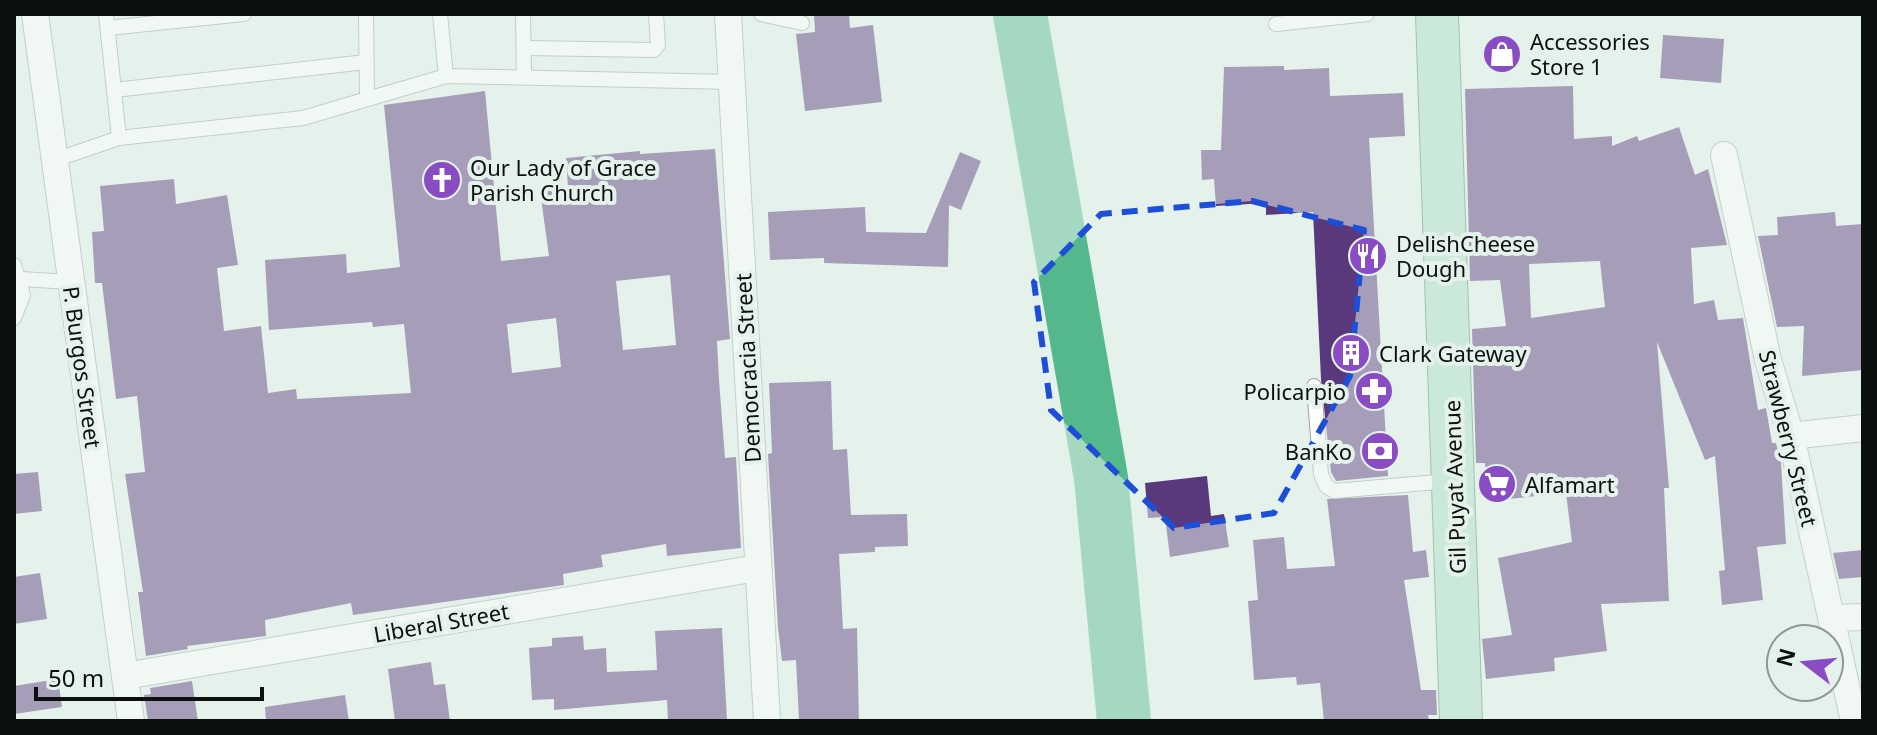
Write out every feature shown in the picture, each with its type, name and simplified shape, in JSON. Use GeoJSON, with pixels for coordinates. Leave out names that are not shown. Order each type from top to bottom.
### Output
{"type":"FeatureCollection","features":[{"type":"Feature","properties":{"kind":"main road","name":"Gil Puyat Avenue"},"geometry":{"type":"LineString","coordinates":[[1437,14],[1461,721]]}},
{"type":"Feature","properties":{"kind":"street","name":"P. Burgos Street"},"geometry":{"type":"LineString","coordinates":[[35,14],[131,721]]}},
{"type":"Feature","properties":{"kind":"street","name":"Democracia Street"},"geometry":{"type":"LineString","coordinates":[[728,14],[767,721]]}},
{"type":"Feature","properties":{"kind":"street","name":"Strawberry Street"},"geometry":{"type":"LineString","coordinates":[[1724,155],[1768,360],[1791,436],[1854,721]]}},
{"type":"Feature","properties":{"kind":"street"},"geometry":{"type":"LineString","coordinates":[[1791,436],[1863,428]]}},
{"type":"Feature","properties":{"kind":"street","name":"Liberal Street"},"geometry":{"type":"LineString","coordinates":[[125,676],[757,568]]}},
{"type":"Feature","properties":{"kind":"street"},"geometry":{"type":"LineString","coordinates":[[1832,618],[1863,617]]}},
{"type":"Feature","properties":{"kind":"lane"},"geometry":{"type":"LineString","coordinates":[[119,138],[107,21],[244,14]]}},
{"type":"Feature","properties":{"kind":"lane"},"geometry":{"type":"LineString","coordinates":[[366,14],[367,98]]}},
{"type":"Feature","properties":{"kind":"lane"},"geometry":{"type":"LineString","coordinates":[[440,14],[446,76]]}},
{"type":"Feature","properties":{"kind":"lane"},"geometry":{"type":"LineString","coordinates":[[523,14],[524,77]]}},
{"type":"Feature","properties":{"kind":"lane"},"geometry":{"type":"LineString","coordinates":[[524,48],[654,50],[658,45],[656,14]]}},
{"type":"Feature","properties":{"kind":"lane"},"geometry":{"type":"LineString","coordinates":[[761,14],[802,23]]}},
{"type":"Feature","properties":{"kind":"lane"},"geometry":{"type":"LineString","coordinates":[[1276,24],[1367,14]]}},
{"type":"Feature","properties":{"kind":"lane"},"geometry":{"type":"LineString","coordinates":[[114,90],[366,62]]}},
{"type":"Feature","properties":{"kind":"lane"},"geometry":{"type":"LineString","coordinates":[[55,160],[119,138],[303,118],[446,76],[732,82]]}},
{"type":"Feature","properties":{"kind":"lane"},"geometry":{"type":"LineString","coordinates":[[14,265],[21,279],[23,295],[14,318]]}},
{"type":"Feature","properties":{"kind":"lane"},"geometry":{"type":"LineString","coordinates":[[21,279],[71,282]]}},
{"type":"Feature","properties":{"kind":"lane"},"geometry":{"type":"LineString","coordinates":[[1314,386],[1321,474],[1326,486],[1334,491],[1454,481]]}},
{"type":"Feature","properties":{"kind":"highlighted area"},"geometry":{"type":"Polygon","coordinates":[[[1252,201],[1364,230],[1350,376],[1274,513],[1174,528],[1051,410],[1034,282],[1101,214],[1252,201]]]}},
{"type":"Feature","properties":{"kind":"building"},"geometry":{"type":"Polygon","coordinates":[[[814,14],[849,14],[850,28],[873,25],[882,102],[805,111],[796,34],[815,32],[814,14]]]}},
{"type":"Feature","properties":{"kind":"building"},"geometry":{"type":"Polygon","coordinates":[[[1663,35],[1724,39],[1721,83],[1660,78],[1663,35]]]}},
{"type":"Feature","properties":{"kind":"building"},"geometry":{"type":"Polygon","coordinates":[[[1284,66],[1284,70],[1329,68],[1330,96],[1403,93],[1405,136],[1369,138],[1388,476],[1336,481],[1331,472],[1321,379],[1313,212],[1266,215],[1266,203],[1216,206],[1214,179],[1202,180],[1201,150],[1221,150],[1224,67],[1284,66]]]}},
{"type":"Feature","properties":{"kind":"building"},"geometry":{"type":"Polygon","coordinates":[[[1573,86],[1574,139],[1612,136],[1612,146],[1637,136],[1639,141],[1679,127],[1695,175],[1708,169],[1727,245],[1691,248],[1694,304],[1714,300],[1718,320],[1743,318],[1758,410],[1766,408],[1772,443],[1776,443],[1781,463],[1786,544],[1757,547],[1763,600],[1722,605],[1719,571],[1725,570],[1715,456],[1705,460],[1657,342],[1669,488],[1664,488],[1669,601],[1601,604],[1607,651],[1554,658],[1555,671],[1486,679],[1482,639],[1512,635],[1498,558],[1572,542],[1566,493],[1489,501],[1485,463],[1476,463],[1472,329],[1506,326],[1500,280],[1470,281],[1465,89],[1573,86]],[[1600,261],[1529,264],[1531,318],[1605,307],[1600,261]]]}},
{"type":"Feature","properties":{"kind":"building"},"geometry":{"type":"Polygon","coordinates":[[[485,91],[501,261],[549,256],[540,191],[568,187],[566,158],[640,151],[640,154],[715,149],[730,339],[717,341],[719,380],[725,458],[736,457],[741,548],[667,556],[666,544],[601,555],[603,567],[563,574],[564,585],[353,615],[351,603],[265,620],[266,636],[187,646],[188,649],[146,656],[138,592],[143,592],[125,474],[145,472],[137,396],[116,399],[102,283],[95,283],[92,232],[104,231],[100,186],[174,179],[176,204],[227,195],[238,265],[217,268],[224,331],[261,326],[268,393],[296,389],[297,399],[411,393],[404,324],[373,327],[372,322],[269,330],[265,260],[346,254],[347,273],[400,267],[384,105],[485,91]],[[670,275],[616,281],[623,350],[676,345],[670,275]],[[556,318],[507,324],[512,373],[561,367],[556,318]]]}},
{"type":"Feature","properties":{"kind":"building"},"geometry":{"type":"Polygon","coordinates":[[[960,152],[981,161],[961,210],[949,205],[948,267],[824,263],[824,258],[770,260],[768,212],[865,207],[866,232],[926,233],[960,152]]]}},
{"type":"Feature","properties":{"kind":"building"},"geometry":{"type":"Polygon","coordinates":[[[1835,212],[1836,226],[1863,224],[1863,370],[1802,376],[1804,326],[1777,327],[1758,236],[1778,235],[1777,217],[1835,212]]]}},
{"type":"Feature","properties":{"kind":"building"},"geometry":{"type":"Polygon","coordinates":[[[831,381],[833,450],[847,449],[851,515],[907,514],[908,546],[875,547],[875,552],[839,554],[843,629],[857,628],[859,721],[799,721],[796,660],[782,661],[778,628],[768,454],[772,453],[769,383],[831,381]]]}},
{"type":"Feature","properties":{"kind":"building"},"geometry":{"type":"Polygon","coordinates":[[[38,472],[42,511],[14,514],[14,474],[38,472]]]}},
{"type":"Feature","properties":{"kind":"building"},"geometry":{"type":"Polygon","coordinates":[[[1207,476],[1211,516],[1224,514],[1229,547],[1170,557],[1165,517],[1148,518],[1145,483],[1207,476]]]}},
{"type":"Feature","properties":{"kind":"building"},"geometry":{"type":"Polygon","coordinates":[[[1408,495],[1413,552],[1426,550],[1429,577],[1404,580],[1421,690],[1436,690],[1437,715],[1428,715],[1429,721],[1324,721],[1320,683],[1297,685],[1296,677],[1254,680],[1248,601],[1258,600],[1253,540],[1284,537],[1287,569],[1335,566],[1327,499],[1408,495]]]}},
{"type":"Feature","properties":{"kind":"building"},"geometry":{"type":"Polygon","coordinates":[[[1863,550],[1863,577],[1839,579],[1833,553],[1863,550]]]}},
{"type":"Feature","properties":{"kind":"building"},"geometry":{"type":"Polygon","coordinates":[[[40,573],[47,619],[14,624],[14,577],[40,573]]]}},
{"type":"Feature","properties":{"kind":"building"},"geometry":{"type":"Polygon","coordinates":[[[722,628],[727,721],[668,721],[667,700],[554,710],[554,699],[532,700],[529,648],[552,646],[552,638],[583,636],[584,650],[606,648],[607,672],[657,670],[655,631],[722,628]]]}},
{"type":"Feature","properties":{"kind":"building"},"geometry":{"type":"Polygon","coordinates":[[[431,662],[434,685],[445,684],[450,721],[395,721],[388,669],[431,662]]]}},
{"type":"Feature","properties":{"kind":"building"},"geometry":{"type":"Polygon","coordinates":[[[58,679],[62,707],[14,714],[14,686],[58,679]]]}},
{"type":"Feature","properties":{"kind":"building"},"geometry":{"type":"Polygon","coordinates":[[[192,681],[198,721],[148,721],[144,695],[151,694],[150,688],[192,681]]]}},
{"type":"Feature","properties":{"kind":"building"},"geometry":{"type":"Polygon","coordinates":[[[345,695],[349,721],[266,721],[265,707],[345,695]]]}},
{"type":"Feature","properties":{"kind":"waterway"},"geometry":{"type":"LineString","coordinates":[[1020,14],[1101,478],[1124,721]]}},
{"type":"Feature","properties":{"kind":"place","name":"Accessories Store 1"},"geometry":{"type":"Point","coordinates":[1502,54]}},
{"type":"Feature","properties":{"kind":"place","name":"Our Lady of Grace Parish Church"},"geometry":{"type":"Point","coordinates":[442,180]}},
{"type":"Feature","properties":{"kind":"place","name":"DelishCheese Dough"},"geometry":{"type":"Point","coordinates":[1368,256]}},
{"type":"Feature","properties":{"kind":"place","name":"Clark Gateway"},"geometry":{"type":"Point","coordinates":[1351,353]}},
{"type":"Feature","properties":{"kind":"place","name":"Policarpio"},"geometry":{"type":"Point","coordinates":[1374,391]}},
{"type":"Feature","properties":{"kind":"place","name":"BanKo"},"geometry":{"type":"Point","coordinates":[1380,451]}},
{"type":"Feature","properties":{"kind":"place","name":"Alfamart"},"geometry":{"type":"Point","coordinates":[1497,484]}}]}
